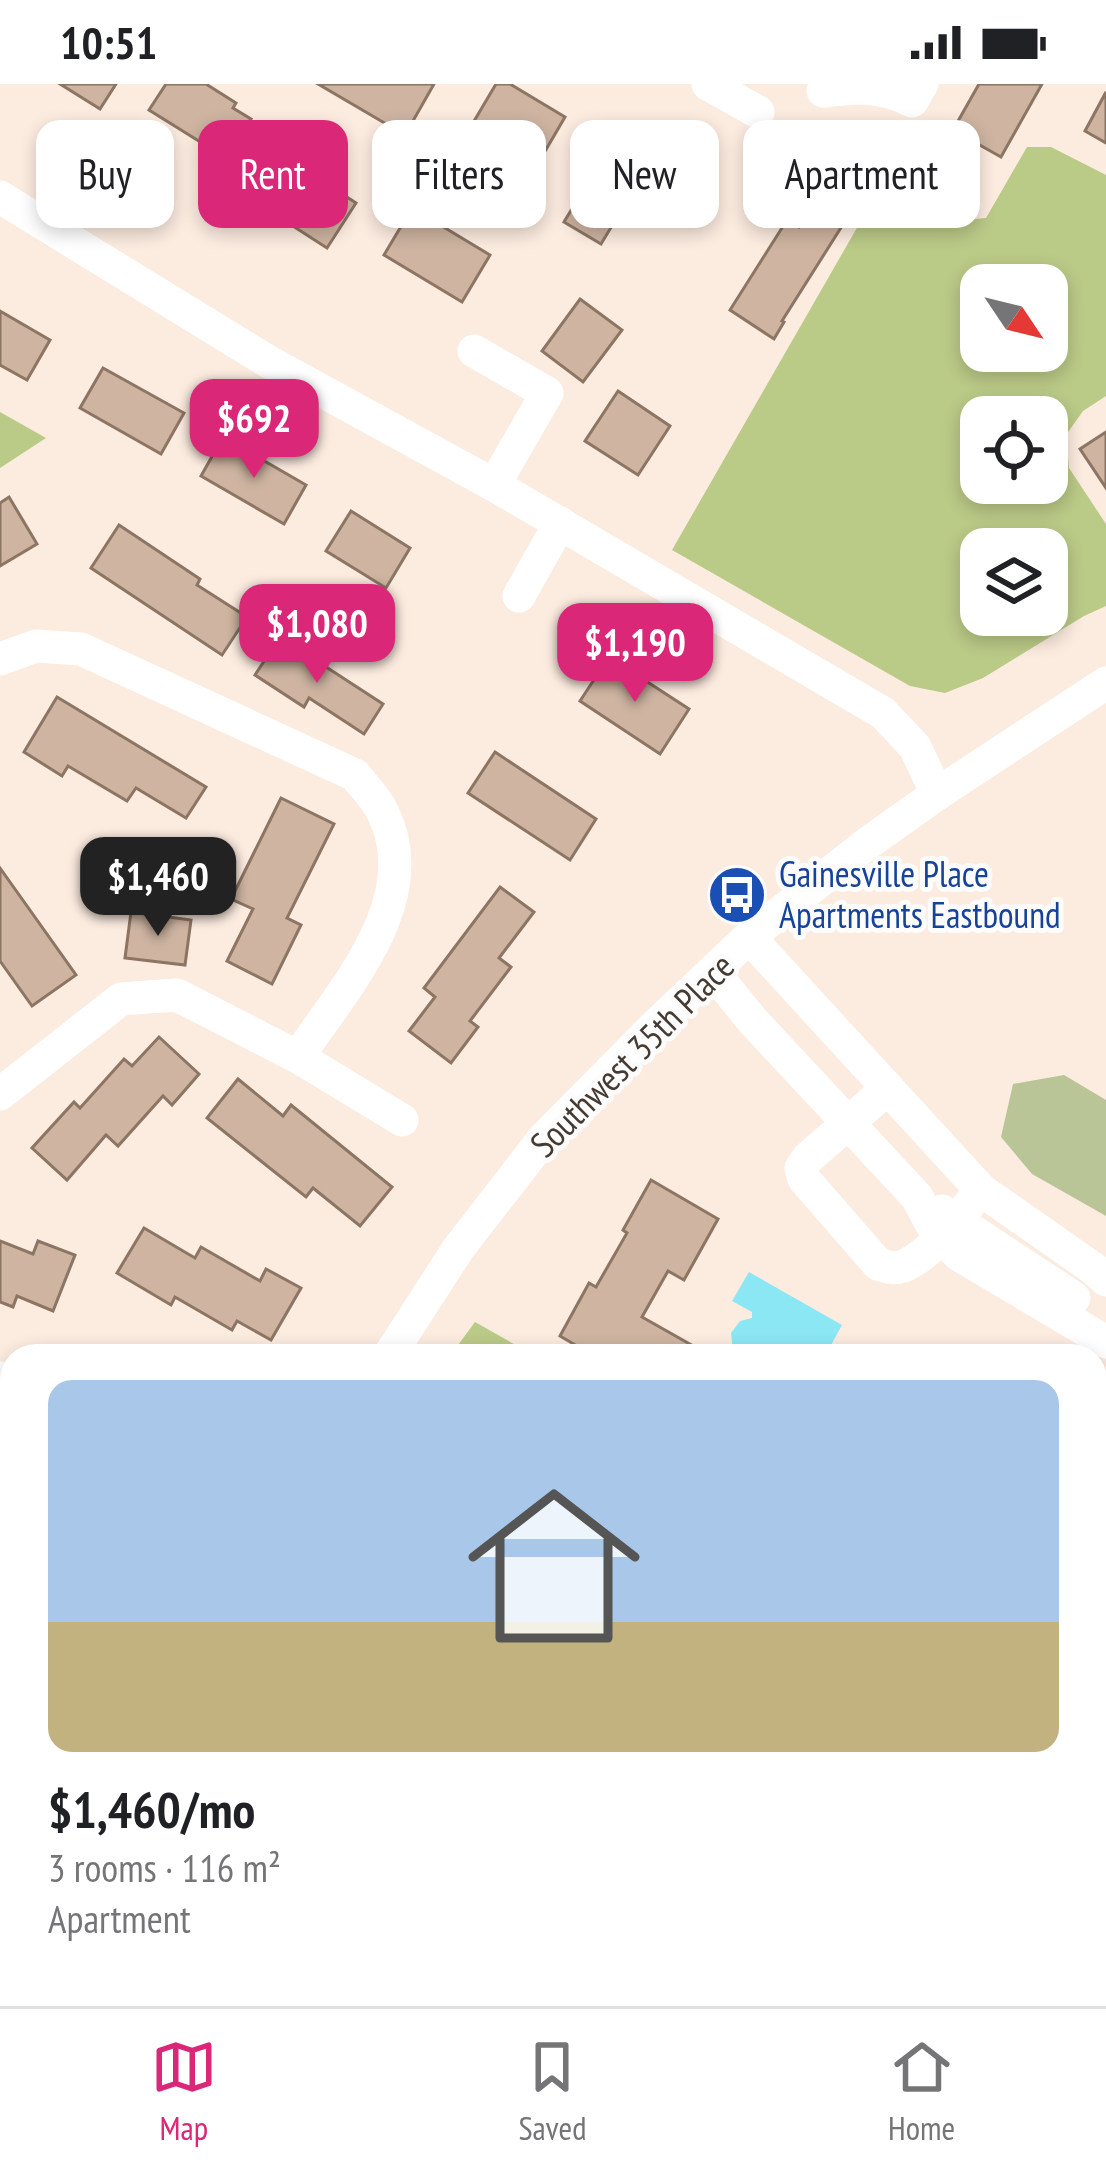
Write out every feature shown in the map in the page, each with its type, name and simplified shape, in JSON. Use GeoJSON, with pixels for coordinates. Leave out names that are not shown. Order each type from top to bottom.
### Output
{"type":"FeatureCollection","features":[{"type":"Feature","properties":{"kind":"street"},"geometry":{"type":"LineString","coordinates":[[708,84],[758,112]]}},
{"type":"Feature","properties":{"kind":"street"},"geometry":{"type":"LineString","coordinates":[[823,91],[869,86],[912,101],[922,84]]}},
{"type":"Feature","properties":{"kind":"street"},"geometry":{"type":"LineString","coordinates":[[0,197],[269,362],[494,485],[883,713],[915,747],[937,794]]}},
{"type":"Feature","properties":{"kind":"street"},"geometry":{"type":"LineString","coordinates":[[474,351],[547,393],[494,485]]}},
{"type":"Feature","properties":{"kind":"street"},"geometry":{"type":"LineString","coordinates":[[519,596],[560,523]]}},
{"type":"Feature","properties":{"kind":"street"},"geometry":{"type":"LineString","coordinates":[[0,658],[36,646],[81,650],[355,775],[383,811],[397,855],[380,935],[298,1057]]}},
{"type":"Feature","properties":{"kind":"street","name":"Southwest 35th Place"},"geometry":{"type":"LineString","coordinates":[[397,1344],[458,1249],[544,1138],[749,937],[841,862],[1106,683]]}},
{"type":"Feature","properties":{"kind":"street"},"geometry":{"type":"LineString","coordinates":[[749,937],[981,1190],[1106,1280]]}},
{"type":"Feature","properties":{"kind":"street"},"geometry":{"type":"LineString","coordinates":[[713,972],[917,1197],[933,1227],[950,1228],[1016,1259],[1106,1318]]}},
{"type":"Feature","properties":{"kind":"street"},"geometry":{"type":"LineString","coordinates":[[6,1077],[121,999],[178,995],[298,1057],[402,1120]]}},
{"type":"Feature","properties":{"kind":"street"},"geometry":{"type":"LineString","coordinates":[[887,1089],[801,1168],[804,1180],[878,1264],[906,1265],[950,1228],[981,1190]]}},
{"type":"Feature","properties":{"kind":"street"},"geometry":{"type":"LineString","coordinates":[[950,1228],[959,1255],[1106,1342]]}},
{"type":"Feature","properties":{"kind":"street"},"geometry":{"type":"LineString","coordinates":[[1016,1259],[1038,1229]]}},
{"type":"Feature","properties":{"kind":"green space"},"geometry":{"type":"Polygon","coordinates":[[[1027,147],[1051,147],[1106,175],[1106,396],[1083,411],[1068,432],[1068,396],[960,396],[960,504],[1068,504],[1068,457],[1069,468],[1106,524],[1106,606],[1068,626],[1068,528],[960,528],[960,636],[1051,636],[983,678],[945,693],[910,686],[672,550],[857,228],[980,228],[980,219],[986,218],[1027,147]]]}},
{"type":"Feature","properties":{"kind":"green space"},"geometry":{"type":"Polygon","coordinates":[[[0,412],[46,438],[0,468],[0,412]]]}},
{"type":"Feature","properties":{"kind":"green space"},"geometry":{"type":"Polygon","coordinates":[[[1064,1075],[1106,1100],[1106,1216],[1032,1174],[1001,1137],[1013,1084],[1064,1075]]]}},
{"type":"Feature","properties":{"kind":"green space"},"geometry":{"type":"Polygon","coordinates":[[[475,1322],[514,1344],[459,1344],[475,1322]]]}},
{"type":"Feature","properties":{"kind":"water"},"geometry":{"type":"Polygon","coordinates":[[[175,857],[202,858],[199,909],[172,908],[175,857]]]}},
{"type":"Feature","properties":{"kind":"water"},"geometry":{"type":"Polygon","coordinates":[[[749,1272],[842,1325],[832,1344],[732,1344],[731,1333],[740,1321],[752,1318],[752,1312],[732,1301],[749,1272]]]}},
{"type":"Feature","properties":{"kind":"building"},"geometry":{"type":"Polygon","coordinates":[[[60,84],[116,84],[100,109],[60,84]]]}},
{"type":"Feature","properties":{"kind":"building"},"geometry":{"type":"Polygon","coordinates":[[[166,84],[206,84],[251,119],[198,120],[198,141],[174,126],[174,120],[149,110],[166,84]]]}},
{"type":"Feature","properties":{"kind":"building"},"geometry":{"type":"Polygon","coordinates":[[[318,84],[434,84],[414,120],[379,120],[318,84]]]}},
{"type":"Feature","properties":{"kind":"building"},"geometry":{"type":"Polygon","coordinates":[[[496,84],[510,84],[565,117],[546,150],[546,120],[475,120],[496,84]]]}},
{"type":"Feature","properties":{"kind":"building"},"geometry":{"type":"Polygon","coordinates":[[[979,84],[1042,84],[1001,157],[980,145],[980,120],[959,120],[979,84]]]}},
{"type":"Feature","properties":{"kind":"building"},"geometry":{"type":"Polygon","coordinates":[[[1106,92],[1106,143],[1085,131],[1106,92]]]}},
{"type":"Feature","properties":{"kind":"building"},"geometry":{"type":"Polygon","coordinates":[[[296,228],[340,228],[327,248],[296,228]]]}},
{"type":"Feature","properties":{"kind":"building"},"geometry":{"type":"Polygon","coordinates":[[[400,228],[445,228],[490,255],[462,302],[384,255],[400,228]]]}},
{"type":"Feature","properties":{"kind":"building"},"geometry":{"type":"Polygon","coordinates":[[[574,228],[611,228],[601,244],[574,228]]]}},
{"type":"Feature","properties":{"kind":"building"},"geometry":{"type":"Polygon","coordinates":[[[782,228],[841,228],[774,339],[730,310],[782,228]]]}},
{"type":"Feature","properties":{"kind":"building"},"geometry":{"type":"Polygon","coordinates":[[[580,299],[622,330],[583,382],[542,351],[580,299]]]}},
{"type":"Feature","properties":{"kind":"building"},"geometry":{"type":"Polygon","coordinates":[[[0,311],[50,340],[27,380],[0,365],[0,311]]]}},
{"type":"Feature","properties":{"kind":"building"},"geometry":{"type":"Polygon","coordinates":[[[103,368],[184,413],[161,454],[80,408],[103,368]]]}},
{"type":"Feature","properties":{"kind":"building"},"geometry":{"type":"Polygon","coordinates":[[[618,391],[670,426],[638,475],[585,441],[618,391]]]}},
{"type":"Feature","properties":{"kind":"building"},"geometry":{"type":"Polygon","coordinates":[[[1106,432],[1106,488],[1080,449],[1106,432]]]}},
{"type":"Feature","properties":{"kind":"building"},"geometry":{"type":"Polygon","coordinates":[[[223,437],[306,485],[284,524],[201,476],[223,437]]]}},
{"type":"Feature","properties":{"kind":"building"},"geometry":{"type":"Polygon","coordinates":[[[9,497],[37,544],[0,566],[0,503],[9,497]]]}},
{"type":"Feature","properties":{"kind":"building"},"geometry":{"type":"Polygon","coordinates":[[[351,511],[410,548],[386,588],[326,551],[351,511]]]}},
{"type":"Feature","properties":{"kind":"building"},"geometry":{"type":"Polygon","coordinates":[[[119,525],[247,617],[222,655],[91,568],[119,525]]]}},
{"type":"Feature","properties":{"kind":"building"},"geometry":{"type":"Polygon","coordinates":[[[280,637],[383,704],[364,734],[309,698],[304,707],[255,675],[280,637]]]}},
{"type":"Feature","properties":{"kind":"building"},"geometry":{"type":"Polygon","coordinates":[[[609,657],[689,709],[660,754],[580,701],[609,657]]]}},
{"type":"Feature","properties":{"kind":"building"},"geometry":{"type":"Polygon","coordinates":[[[57,697],[206,787],[186,818],[136,788],[127,801],[68,766],[62,776],[24,752],[57,697]]]}},
{"type":"Feature","properties":{"kind":"building"},"geometry":{"type":"Polygon","coordinates":[[[495,752],[596,819],[570,860],[468,793],[495,752]]]}},
{"type":"Feature","properties":{"kind":"building"},"geometry":{"type":"Polygon","coordinates":[[[281,798],[334,824],[287,918],[301,925],[272,984],[227,961],[253,909],[231,899],[281,798]]]}},
{"type":"Feature","properties":{"kind":"building"},"geometry":{"type":"Polygon","coordinates":[[[0,868],[76,975],[32,1006],[0,961],[0,868]]]}},
{"type":"Feature","properties":{"kind":"building"},"geometry":{"type":"Polygon","coordinates":[[[500,887],[534,912],[499,958],[511,967],[470,1021],[478,1027],[451,1063],[409,1031],[435,997],[424,988],[500,887]]]}},
{"type":"Feature","properties":{"kind":"building"},"geometry":{"type":"Polygon","coordinates":[[[131,912],[191,920],[185,965],[125,958],[131,912]]]}},
{"type":"Feature","properties":{"kind":"building"},"geometry":{"type":"Polygon","coordinates":[[[159,1037],[199,1074],[172,1105],[163,1096],[118,1146],[106,1135],[67,1180],[32,1148],[74,1102],[80,1108],[124,1059],[132,1066],[159,1037]]]}},
{"type":"Feature","properties":{"kind":"building"},"geometry":{"type":"Polygon","coordinates":[[[238,1079],[283,1116],[291,1105],[392,1187],[360,1226],[313,1188],[306,1197],[207,1118],[238,1079]]]}},
{"type":"Feature","properties":{"kind":"building"},"geometry":{"type":"Polygon","coordinates":[[[651,1180],[718,1219],[684,1280],[668,1271],[642,1317],[690,1344],[574,1344],[560,1336],[589,1283],[596,1287],[627,1233],[623,1230],[651,1180]]]}},
{"type":"Feature","properties":{"kind":"building"},"geometry":{"type":"Polygon","coordinates":[[[144,1228],[195,1258],[201,1247],[260,1281],[266,1269],[301,1288],[271,1340],[237,1321],[232,1330],[175,1297],[171,1305],[117,1273],[144,1228]]]}},
{"type":"Feature","properties":{"kind":"building"},"geometry":{"type":"Polygon","coordinates":[[[0,1241],[33,1254],[38,1241],[75,1255],[53,1311],[17,1296],[13,1307],[0,1302],[0,1241]]]}},
{"type":"Feature","properties":{"kind":"place","name":"Gainesville Place Apartments Eastbound"},"geometry":{"type":"Point","coordinates":[737,895]}}]}
